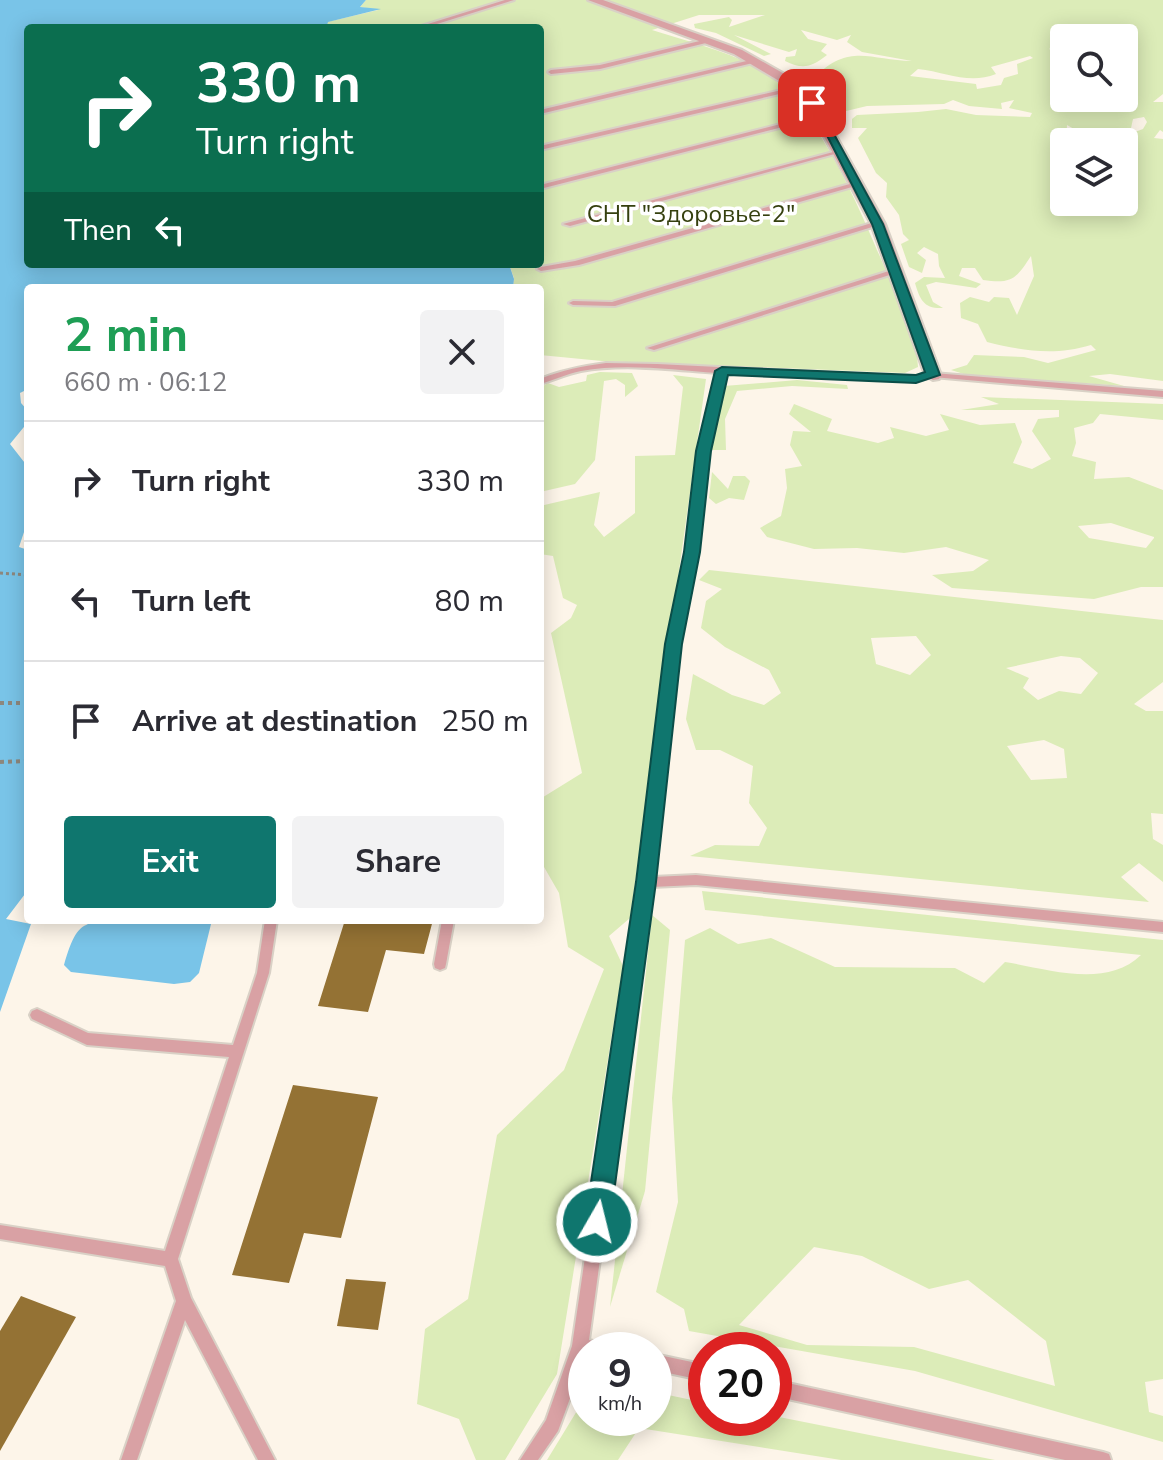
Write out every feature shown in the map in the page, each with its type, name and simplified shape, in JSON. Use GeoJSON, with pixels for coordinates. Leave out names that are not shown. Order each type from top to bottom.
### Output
{"type":"FeatureCollection","features":[{"type":"Feature","properties":{"kind":"street"},"geometry":{"type":"LineString","coordinates":[[593,0],[755,61],[799,88],[820,116],[878,224],[933,375]]}},
{"type":"Feature","properties":{"kind":"lane"},"geometry":{"type":"LineString","coordinates":[[431,24],[511,0]]}},
{"type":"Feature","properties":{"kind":"lane"},"geometry":{"type":"LineString","coordinates":[[551,72],[600,67],[708,41]]}},
{"type":"Feature","properties":{"kind":"lane"},"geometry":{"type":"LineString","coordinates":[[544,111],[755,61]]}},
{"type":"Feature","properties":{"kind":"lane"},"geometry":{"type":"LineString","coordinates":[[544,147],[799,88]]}},
{"type":"Feature","properties":{"kind":"lane"},"geometry":{"type":"LineString","coordinates":[[544,186],[820,116]]}},
{"type":"Feature","properties":{"kind":"lane"},"geometry":{"type":"LineString","coordinates":[[567,224],[839,152]]}},
{"type":"Feature","properties":{"kind":"lane"},"geometry":{"type":"LineString","coordinates":[[541,269],[576,263],[857,184]]}},
{"type":"Feature","properties":{"kind":"lane"},"geometry":{"type":"LineString","coordinates":[[573,303],[612,304],[878,224]]}},
{"type":"Feature","properties":{"kind":"lane"},"geometry":{"type":"LineString","coordinates":[[651,348],[895,272]]}},
{"type":"Feature","properties":{"kind":"lane"},"geometry":{"type":"LineString","coordinates":[[544,380],[591,368],[646,366],[916,379],[933,375],[1163,394]]}},
{"type":"Feature","properties":{"kind":"lane"},"geometry":{"type":"LineString","coordinates":[[582,1332],[646,882],[674,644],[692,552],[704,451],[722,371]]}},
{"type":"Feature","properties":{"kind":"lane"},"geometry":{"type":"LineString","coordinates":[[646,882],[696,880],[1163,927]]}},
{"type":"Feature","properties":{"kind":"lane"},"geometry":{"type":"LineString","coordinates":[[267,1460],[184,1301],[170,1259],[263,973],[270,924]]}},
{"type":"Feature","properties":{"kind":"lane"},"geometry":{"type":"LineString","coordinates":[[440,964],[447,924]]}},
{"type":"Feature","properties":{"kind":"lane"},"geometry":{"type":"LineString","coordinates":[[37,1015],[87,1039],[237,1052]]}},
{"type":"Feature","properties":{"kind":"lane"},"geometry":{"type":"LineString","coordinates":[[0,1232],[170,1259]]}},
{"type":"Feature","properties":{"kind":"lane"},"geometry":{"type":"LineString","coordinates":[[129,1460],[184,1301]]}},
{"type":"Feature","properties":{"kind":"lane"},"geometry":{"type":"LineString","coordinates":[[528,1460],[552,1425],[568,1380]]}},
{"type":"Feature","properties":{"kind":"lane"},"geometry":{"type":"LineString","coordinates":[[792,1392],[1103,1460]]}},
{"type":"Feature","properties":{"kind":"path"},"geometry":{"type":"LineString","coordinates":[[0,573],[24,575]]}},
{"type":"Feature","properties":{"kind":"path"},"geometry":{"type":"LineString","coordinates":[[0,703],[24,703]]}},
{"type":"Feature","properties":{"kind":"path"},"geometry":{"type":"LineString","coordinates":[[0,762],[24,761]]}},
{"type":"Feature","properties":{"kind":"green space","name":"СНТ \"Здоровье-2\""},"geometry":{"type":"Polygon","coordinates":[[[366,0],[1163,0],[1163,94],[1153,102],[1163,102],[1163,132],[1160,130],[1154,138],[1163,139],[1163,381],[1110,374],[1089,376],[1124,386],[967,375],[951,370],[967,365],[974,355],[1024,357],[1048,363],[1096,350],[1091,345],[1052,351],[1026,350],[987,342],[978,324],[961,318],[960,303],[970,297],[989,302],[994,297],[1009,298],[1017,315],[1034,276],[1031,256],[1017,275],[1007,280],[983,280],[975,268],[962,268],[959,276],[981,284],[976,288],[936,282],[926,285],[933,302],[943,308],[931,307],[924,302],[915,283],[924,277],[945,278],[938,254],[924,247],[917,253],[926,260],[922,273],[909,267],[901,244],[909,240],[903,234],[899,215],[886,197],[887,183],[876,173],[858,138],[867,128],[852,128],[852,119],[857,115],[946,109],[976,115],[1030,117],[1032,113],[1009,108],[1014,100],[1001,103],[1002,109],[969,106],[953,100],[944,104],[867,106],[842,112],[815,77],[828,66],[839,60],[862,56],[912,61],[862,52],[847,42],[851,35],[837,40],[801,30],[808,39],[827,44],[821,51],[827,55],[812,65],[797,66],[785,61],[786,57],[795,56],[797,49],[789,52],[734,35],[771,54],[764,56],[716,33],[695,28],[694,24],[729,17],[732,20],[729,27],[765,15],[699,15],[652,30],[756,67],[782,87],[807,116],[830,152],[870,233],[916,344],[918,367],[905,373],[602,361],[544,355],[544,284],[513,284],[510,268],[544,268],[544,24],[327,22],[378,10],[360,7],[366,0]],[[1030,56],[991,67],[996,74],[986,77],[957,77],[918,69],[910,76],[976,84],[977,89],[1001,85],[1004,78],[1018,74],[1017,64],[1033,58],[1030,56]]]}},
{"type":"Feature","properties":{"kind":"green space"},"geometry":{"type":"Polygon","coordinates":[[[600,372],[632,373],[638,386],[625,397],[625,385],[616,379],[604,381],[595,460],[575,484],[544,491],[544,386],[548,383],[559,387],[586,381],[587,375],[600,372]]]}},
{"type":"Feature","properties":{"kind":"green space"},"geometry":{"type":"Polygon","coordinates":[[[673,375],[706,379],[630,918],[609,936],[623,966],[557,1374],[505,1460],[476,1460],[459,1419],[417,1404],[425,1329],[468,1299],[497,1135],[564,1070],[604,969],[568,947],[559,893],[544,867],[544,797],[582,773],[551,633],[571,618],[577,605],[563,598],[553,556],[544,555],[544,505],[600,492],[594,525],[604,537],[635,513],[635,456],[675,455],[683,387],[673,375]]]}},
{"type":"Feature","properties":{"kind":"green space"},"geometry":{"type":"Polygon","coordinates":[[[797,380],[847,385],[848,389],[792,386],[737,391],[725,419],[726,450],[712,450],[713,418],[724,386],[797,380]]]}},
{"type":"Feature","properties":{"kind":"green space"},"geometry":{"type":"Polygon","coordinates":[[[981,397],[1163,404],[1163,420],[1100,414],[1093,423],[1074,428],[1076,443],[1072,456],[1096,462],[1094,479],[1129,477],[1163,490],[1163,587],[1141,587],[1094,599],[952,588],[932,575],[973,571],[989,560],[946,547],[904,553],[857,548],[814,549],[767,537],[760,528],[781,516],[787,488],[785,469],[802,466],[790,445],[793,431],[811,432],[789,414],[794,404],[832,419],[827,431],[878,443],[894,438],[890,427],[926,436],[949,430],[940,414],[980,425],[1015,423],[1022,442],[1013,463],[1032,469],[1051,459],[1032,431],[1038,419],[1059,417],[1059,410],[961,410],[999,404],[981,397]],[[1111,523],[1078,526],[1089,538],[1146,548],[1154,537],[1111,523]]]}},
{"type":"Feature","properties":{"kind":"green space"},"geometry":{"type":"Polygon","coordinates":[[[712,472],[728,489],[733,476],[745,476],[750,481],[744,500],[729,498],[716,504],[709,498],[712,472]]]}},
{"type":"Feature","properties":{"kind":"green space"},"geometry":{"type":"Polygon","coordinates":[[[709,570],[1163,620],[1163,682],[1134,704],[1146,711],[1163,711],[1163,814],[1151,813],[1153,839],[1163,845],[1163,882],[1139,863],[1121,877],[1149,902],[690,856],[715,845],[759,846],[767,828],[749,803],[753,766],[720,750],[696,750],[686,719],[693,674],[732,695],[764,705],[781,693],[769,670],[725,647],[701,628],[706,601],[722,589],[699,580],[709,570]],[[916,636],[871,638],[876,664],[910,675],[931,655],[916,636]],[[1061,656],[1006,668],[1029,678],[1023,688],[1038,700],[1059,691],[1081,694],[1098,673],[1080,658],[1061,656]],[[1044,740],[1007,746],[1031,780],[1067,778],[1064,749],[1044,740]]]}},
{"type":"Feature","properties":{"kind":"green space"},"geometry":{"type":"Polygon","coordinates":[[[702,891],[1163,940],[1163,1379],[1145,1382],[1149,1412],[1163,1416],[1163,1442],[915,1371],[792,1349],[792,1341],[807,1345],[914,1347],[1055,1386],[1046,1341],[968,1280],[929,1289],[862,1256],[814,1247],[739,1325],[763,1332],[689,1331],[684,1309],[656,1292],[678,1202],[672,1098],[685,940],[710,928],[738,944],[771,938],[835,967],[955,968],[984,983],[1005,962],[1058,972],[1094,974],[1127,965],[1141,955],[705,910],[702,891]]]}},
{"type":"Feature","properties":{"kind":"green space"},"geometry":{"type":"Polygon","coordinates":[[[652,915],[670,930],[645,1191],[610,1307],[652,915]]]}},
{"type":"Feature","properties":{"kind":"green space"},"geometry":{"type":"Polygon","coordinates":[[[672,1396],[688,1399],[688,1436],[672,1433],[672,1396]]]}},
{"type":"Feature","properties":{"kind":"green space"},"geometry":{"type":"Polygon","coordinates":[[[792,1420],[995,1460],[841,1460],[690,1436],[792,1436],[792,1420]]]}},
{"type":"Feature","properties":{"kind":"green space"},"geometry":{"type":"Polygon","coordinates":[[[568,1426],[568,1436],[634,1436],[618,1460],[547,1460],[568,1426]]]}},
{"type":"Feature","properties":{"kind":"water"},"geometry":{"type":"Polygon","coordinates":[[[0,0],[366,0],[360,7],[381,9],[327,24],[24,24],[24,268],[510,268],[514,279],[513,284],[24,284],[24,391],[20,393],[24,427],[10,444],[24,462],[24,532],[19,547],[24,549],[24,895],[6,919],[31,924],[0,1012],[0,0]]]}},
{"type":"Feature","properties":{"kind":"water"},"geometry":{"type":"Polygon","coordinates":[[[211,924],[199,973],[190,982],[174,984],[71,972],[64,965],[69,949],[74,937],[86,925],[211,924]]]}},
{"type":"Feature","properties":{"kind":"building"},"geometry":{"type":"Polygon","coordinates":[[[344,924],[432,924],[424,954],[386,950],[368,1012],[318,1006],[344,924]]]}},
{"type":"Feature","properties":{"kind":"building"},"geometry":{"type":"Polygon","coordinates":[[[293,1085],[378,1097],[341,1238],[304,1233],[289,1283],[232,1275],[293,1085]]]}},
{"type":"Feature","properties":{"kind":"building"},"geometry":{"type":"Polygon","coordinates":[[[346,1279],[386,1282],[378,1330],[337,1326],[346,1279]]]}},
{"type":"Feature","properties":{"kind":"building"},"geometry":{"type":"Polygon","coordinates":[[[21,1296],[76,1317],[0,1451],[0,1331],[21,1296]]]}},
{"type":"Feature","properties":{"kind":"route"},"geometry":{"type":"LineString","coordinates":[[597,1222],[646,882],[674,644],[692,552],[704,451],[722,371],[916,379],[933,375],[878,224],[812,103]]}}]}
